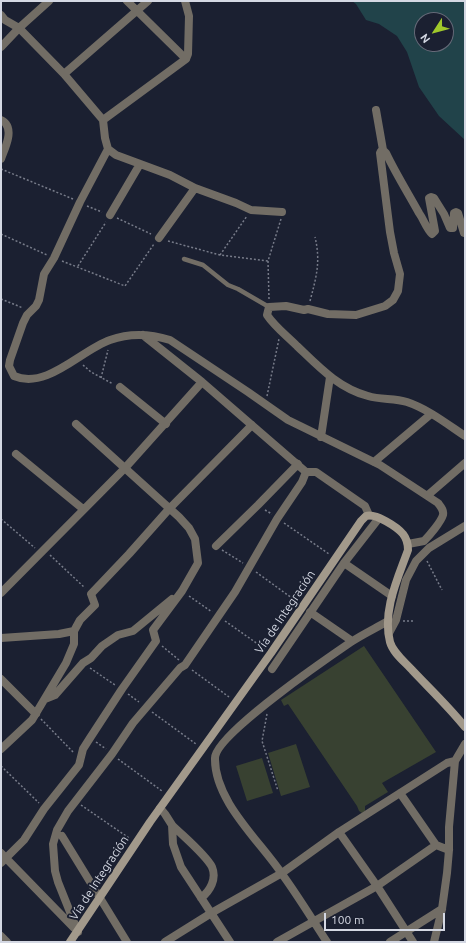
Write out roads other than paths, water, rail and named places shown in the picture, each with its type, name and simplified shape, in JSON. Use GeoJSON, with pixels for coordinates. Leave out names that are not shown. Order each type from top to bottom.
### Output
{"type":"FeatureCollection","features":[{"type":"Feature","properties":{"kind":"main road"},"geometry":{"type":"LineString","coordinates":[[369,515],[379,518],[401,532],[408,544],[408,550],[392,596],[388,621],[390,641],[394,649],[465,727]]}},
{"type":"Feature","properties":{"kind":"main road","name":"Vía de Integración"},"geometry":{"type":"LineString","coordinates":[[70,942],[101,898],[136,842],[168,796],[271,653],[361,521],[369,515]]}},
{"type":"Feature","properties":{"kind":"street"},"geometry":{"type":"LineString","coordinates":[[1,47],[19,28],[49,1]]}},
{"type":"Feature","properties":{"kind":"street"},"geometry":{"type":"LineString","coordinates":[[127,1],[186,60]]}},
{"type":"Feature","properties":{"kind":"street"},"geometry":{"type":"LineString","coordinates":[[64,74],[148,1]]}},
{"type":"Feature","properties":{"kind":"street"},"geometry":{"type":"LineString","coordinates":[[103,120],[186,60],[188,54],[189,16],[185,1]]}},
{"type":"Feature","properties":{"kind":"street"},"geometry":{"type":"LineString","coordinates":[[1,15],[5,20],[19,28],[64,74],[103,120],[108,150],[80,202],[54,258],[44,274],[39,300],[36,306],[30,311],[20,331],[9,366],[14,376],[29,380],[64,368],[97,346],[116,338],[142,335],[156,336],[170,340],[288,420],[374,462],[428,495],[438,503],[443,510],[443,515],[424,541],[408,544]]}},
{"type":"Feature","properties":{"kind":"street"},"geometry":{"type":"LineString","coordinates":[[376,110],[383,150],[421,215],[426,227],[432,234],[435,232],[429,198],[431,197],[434,198],[444,214],[450,228],[453,228],[454,213],[456,212],[458,214],[464,233]]}},
{"type":"Feature","properties":{"kind":"street"},"geometry":{"type":"LineString","coordinates":[[1,120],[6,124],[8,131],[7,144],[1,159]]}},
{"type":"Feature","properties":{"kind":"street"},"geometry":{"type":"LineString","coordinates":[[108,150],[116,155],[170,175],[195,188],[251,210],[282,212]]}},
{"type":"Feature","properties":{"kind":"street"},"geometry":{"type":"LineString","coordinates":[[383,150],[380,153],[390,226],[394,253],[400,274],[398,291],[393,300],[386,306],[356,314],[328,314],[286,306],[269,307],[267,315],[273,324],[315,364],[341,384],[369,397],[408,402],[431,414],[465,436]]}},
{"type":"Feature","properties":{"kind":"street"},"geometry":{"type":"LineString","coordinates":[[110,215],[140,164]]}},
{"type":"Feature","properties":{"kind":"street"},"geometry":{"type":"LineString","coordinates":[[159,238],[195,188]]}},
{"type":"Feature","properties":{"kind":"street"},"geometry":{"type":"LineString","coordinates":[[142,335],[202,382],[306,472],[316,472],[365,506],[369,515]]}},
{"type":"Feature","properties":{"kind":"street"},"geometry":{"type":"LineString","coordinates":[[321,437],[330,377]]}},
{"type":"Feature","properties":{"kind":"street"},"geometry":{"type":"LineString","coordinates":[[1,594],[125,468],[202,382]]}},
{"type":"Feature","properties":{"kind":"street"},"geometry":{"type":"LineString","coordinates":[[120,387],[166,424]]}},
{"type":"Feature","properties":{"kind":"street"},"geometry":{"type":"LineString","coordinates":[[374,462],[431,414]]}},
{"type":"Feature","properties":{"kind":"street"},"geometry":{"type":"LineString","coordinates":[[76,424],[189,528],[194,539],[198,563],[182,591],[153,630],[156,642],[118,695],[90,738],[84,749],[79,765],[44,809],[24,840],[3,858],[78,932]]}},
{"type":"Feature","properties":{"kind":"street"},"geometry":{"type":"LineString","coordinates":[[1,749],[32,720],[66,663],[74,644],[74,631],[80,620],[95,605],[91,594],[169,509],[252,425]]}},
{"type":"Feature","properties":{"kind":"street"},"geometry":{"type":"LineString","coordinates":[[16,454],[83,509]]}},
{"type":"Feature","properties":{"kind":"street"},"geometry":{"type":"LineString","coordinates":[[428,495],[465,463]]}},
{"type":"Feature","properties":{"kind":"street"},"geometry":{"type":"LineString","coordinates":[[216,546],[298,464]]}},
{"type":"Feature","properties":{"kind":"street"},"geometry":{"type":"LineString","coordinates":[[78,932],[55,871],[53,844],[57,830],[68,811],[112,754],[133,723],[180,668],[185,665],[235,592],[277,519],[294,495],[306,472]]}},
{"type":"Feature","properties":{"kind":"street"},"geometry":{"type":"LineString","coordinates":[[272,670],[344,563],[379,518]]}},
{"type":"Feature","properties":{"kind":"street"},"geometry":{"type":"LineString","coordinates":[[389,633],[396,620],[406,580],[416,561],[435,544],[465,526]]}},
{"type":"Feature","properties":{"kind":"street"},"geometry":{"type":"LineString","coordinates":[[344,563],[392,596]]}},
{"type":"Feature","properties":{"kind":"street"},"geometry":{"type":"LineString","coordinates":[[44,699],[55,694],[82,663],[92,658],[102,646],[118,635],[133,631],[182,591]]}},
{"type":"Feature","properties":{"kind":"street"},"geometry":{"type":"LineString","coordinates":[[310,612],[352,641]]}},
{"type":"Feature","properties":{"kind":"street"},"geometry":{"type":"LineString","coordinates":[[327,942],[282,873],[240,820],[222,789],[216,769],[215,756],[221,746],[241,724],[282,691],[352,641],[388,621]]}},
{"type":"Feature","properties":{"kind":"street"},"geometry":{"type":"LineString","coordinates":[[1,638],[59,634],[74,631]]}},
{"type":"Feature","properties":{"kind":"street"},"geometry":{"type":"LineString","coordinates":[[1,679],[36,714]]}},
{"type":"Feature","properties":{"kind":"street"},"geometry":{"type":"LineString","coordinates":[[434,942],[442,909],[449,850],[449,827],[456,761],[464,750]]}},
{"type":"Feature","properties":{"kind":"street"},"geometry":{"type":"LineString","coordinates":[[165,942],[282,873],[339,832],[447,763],[456,761]]}},
{"type":"Feature","properties":{"kind":"street"},"geometry":{"type":"LineString","coordinates":[[400,793],[436,845],[449,850]]}},
{"type":"Feature","properties":{"kind":"street"},"geometry":{"type":"LineString","coordinates":[[160,808],[172,825],[205,858],[212,868],[212,886],[201,898]]}},
{"type":"Feature","properties":{"kind":"street"},"geometry":{"type":"LineString","coordinates":[[172,825],[173,844],[181,867],[230,942]]}},
{"type":"Feature","properties":{"kind":"street"},"geometry":{"type":"LineString","coordinates":[[339,832],[377,886],[413,942]]}},
{"type":"Feature","properties":{"kind":"street"},"geometry":{"type":"LineString","coordinates":[[62,836],[127,942]]}},
{"type":"Feature","properties":{"kind":"street"},"geometry":{"type":"LineString","coordinates":[[277,942],[377,886],[436,845]]}},
{"type":"Feature","properties":{"kind":"street"},"geometry":{"type":"LineString","coordinates":[[390,942],[442,909]]}},
{"type":"Feature","properties":{"kind":"street"},"geometry":{"type":"LineString","coordinates":[[1,936],[7,942]]}},
{"type":"Feature","properties":{"kind":"lane"},"geometry":{"type":"LineString","coordinates":[[184,259],[203,265],[228,285],[238,289],[269,307]]}}]}
